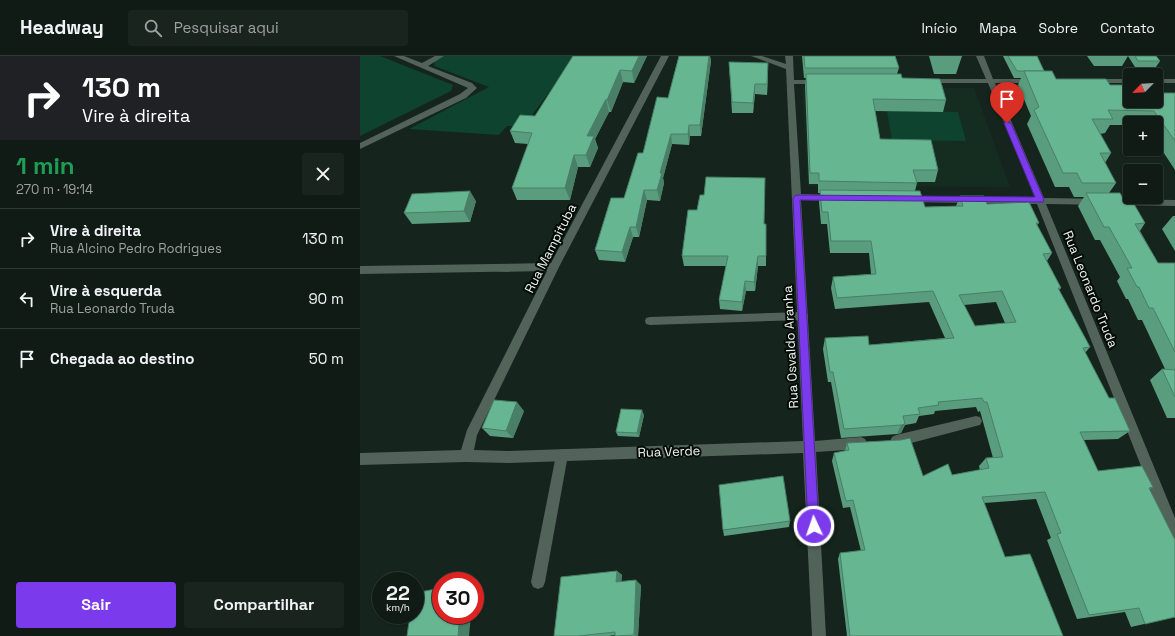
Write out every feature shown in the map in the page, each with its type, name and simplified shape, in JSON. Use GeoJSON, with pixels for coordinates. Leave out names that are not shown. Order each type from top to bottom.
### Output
{"type":"FeatureCollection","features":[{"type":"Feature","properties":{"kind":"street"},"geometry":{"type":"LineString","coordinates":[[360,146],[463,96],[473,88],[398,56]]}},
{"type":"Feature","properties":{"kind":"street"},"geometry":{"type":"LineString","coordinates":[[422,66],[440,56]]}},
{"type":"Feature","properties":{"kind":"street","name":"Rua Mampituba"},"geometry":{"type":"LineString","coordinates":[[466,456],[471,434],[554,267],[665,56]]}},
{"type":"Feature","properties":{"kind":"street"},"geometry":{"type":"LineString","coordinates":[[755,56],[790,68]]}},
{"type":"Feature","properties":{"kind":"street","name":"Rua Osvaldo Aranha"},"geometry":{"type":"LineString","coordinates":[[789,56],[819,636]]}},
{"type":"Feature","properties":{"kind":"street","name":"Rua Leonardo Truda"},"geometry":{"type":"LineString","coordinates":[[980,56],[1175,534]]}},
{"type":"Feature","properties":{"kind":"street"},"geometry":{"type":"LineString","coordinates":[[918,81],[1044,81]]}},
{"type":"Feature","properties":{"kind":"street"},"geometry":{"type":"LineString","coordinates":[[1083,81],[1123,81]]}},
{"type":"Feature","properties":{"kind":"street"},"geometry":{"type":"LineString","coordinates":[[1163,81],[1175,81]]}},
{"type":"Feature","properties":{"kind":"street"},"geometry":{"type":"LineString","coordinates":[[790,82],[830,82]]}},
{"type":"Feature","properties":{"kind":"street"},"geometry":{"type":"LineString","coordinates":[[796,198],[844,198]]}},
{"type":"Feature","properties":{"kind":"street"},"geometry":{"type":"LineString","coordinates":[[899,198],[1175,202]]}},
{"type":"Feature","properties":{"kind":"street"},"geometry":{"type":"LineString","coordinates":[[360,270],[554,267]]}},
{"type":"Feature","properties":{"kind":"street"},"geometry":{"type":"LineString","coordinates":[[650,322],[803,316]]}},
{"type":"Feature","properties":{"kind":"street","name":"Rua Verde"},"geometry":{"type":"LineString","coordinates":[[360,459],[562,455],[810,446],[897,441],[976,422]]}},
{"type":"Feature","properties":{"kind":"street"},"geometry":{"type":"LineString","coordinates":[[538,582],[562,455]]}},
{"type":"Feature","properties":{"kind":"shaded area"},"geometry":{"type":"Polygon","coordinates":[[[802,87],[974,88],[1010,187],[808,186],[802,87]]]}},
{"type":"Feature","properties":{"kind":"green space"},"geometry":{"type":"Polygon","coordinates":[[[360,56],[380,56],[453,85],[451,91],[360,136],[360,56]]]}},
{"type":"Feature","properties":{"kind":"green space"},"geometry":{"type":"Polygon","coordinates":[[[441,56],[576,56],[524,126],[507,126],[499,135],[409,129],[489,87],[434,66],[435,59],[441,56]]]}},
{"type":"Feature","properties":{"kind":"green space"},"geometry":{"type":"Polygon","coordinates":[[[887,111],[958,112],[966,141],[892,140],[887,111]]]}},
{"type":"Feature","properties":{"kind":"building"},"geometry":{"type":"Polygon","coordinates":[[[573,56],[639,56],[632,71],[620,70],[607,100],[606,99],[587,136],[594,136],[586,155],[574,155],[565,188],[512,188],[532,133],[510,131],[520,115],[535,116],[573,56]]]}},
{"type":"Feature","properties":{"kind":"building"},"geometry":{"type":"Polygon","coordinates":[[[679,56],[709,56],[700,125],[689,125],[688,134],[671,134],[660,173],[662,173],[657,190],[644,190],[636,227],[630,227],[622,252],[595,250],[611,198],[624,198],[638,153],[643,153],[657,97],[668,98],[679,56]]]}},
{"type":"Feature","properties":{"kind":"building"},"geometry":{"type":"Polygon","coordinates":[[[804,56],[895,56],[899,68],[805,68],[804,56]]]}},
{"type":"Feature","properties":{"kind":"building"},"geometry":{"type":"Polygon","coordinates":[[[1008,56],[1037,56],[1044,71],[1017,71],[1008,56]]]}},
{"type":"Feature","properties":{"kind":"building"},"geometry":{"type":"Polygon","coordinates":[[[1135,56],[1156,56],[1160,61],[1138,61],[1135,56]]]}},
{"type":"Feature","properties":{"kind":"building"},"geometry":{"type":"Polygon","coordinates":[[[729,62],[768,63],[767,84],[755,84],[753,103],[732,102],[729,62]]]}},
{"type":"Feature","properties":{"kind":"building"},"geometry":{"type":"Polygon","coordinates":[[[1024,71],[1052,71],[1056,79],[1106,79],[1110,85],[1123,85],[1123,108],[1163,108],[1163,93],[1175,93],[1175,141],[1163,124],[1163,116],[1158,116],[1154,111],[1108,110],[1113,119],[1092,119],[1111,153],[1100,153],[1116,183],[1082,183],[1077,173],[1063,173],[1034,110],[1039,107],[1024,71]]]}},
{"type":"Feature","properties":{"kind":"building"},"geometry":{"type":"Polygon","coordinates":[[[806,74],[901,74],[902,78],[940,79],[946,100],[873,99],[880,139],[931,140],[938,170],[913,170],[917,183],[819,181],[819,173],[810,173],[806,74]]]}},
{"type":"Feature","properties":{"kind":"building"},"geometry":{"type":"Polygon","coordinates":[[[706,177],[765,178],[764,224],[766,224],[766,256],[758,256],[754,282],[745,281],[742,302],[719,300],[728,256],[682,256],[688,210],[697,210],[700,195],[704,195],[706,177]]]}},
{"type":"Feature","properties":{"kind":"building"},"geometry":{"type":"Polygon","coordinates":[[[820,190],[920,191],[925,207],[963,206],[960,196],[984,196],[987,204],[1029,202],[1039,223],[1036,223],[1052,253],[1043,254],[1061,288],[1058,288],[1090,347],[1083,348],[1109,398],[1115,398],[1130,431],[1080,432],[1098,471],[1142,466],[1153,487],[1149,488],[1175,540],[1175,617],[1145,624],[1139,608],[1089,615],[1057,534],[1061,533],[1045,492],[982,497],[1005,557],[1030,554],[1063,636],[850,636],[840,553],[865,550],[853,500],[846,501],[834,453],[849,450],[847,443],[901,440],[910,438],[923,476],[948,464],[952,475],[989,468],[986,458],[1003,457],[987,402],[984,402],[982,398],[938,402],[939,405],[918,408],[920,414],[903,416],[905,424],[901,425],[844,429],[833,372],[830,372],[825,338],[868,336],[869,345],[954,338],[933,291],[837,298],[833,277],[876,274],[871,241],[831,241],[828,212],[822,212],[820,190]],[[1002,291],[959,295],[975,326],[1016,322],[1002,291]]]}},
{"type":"Feature","properties":{"kind":"building"},"geometry":{"type":"Polygon","coordinates":[[[470,191],[464,211],[404,213],[412,194],[470,191]]]}},
{"type":"Feature","properties":{"kind":"building"},"geometry":{"type":"Polygon","coordinates":[[[1086,193],[1120,193],[1123,198],[1123,204],[1134,204],[1145,223],[1135,224],[1158,263],[1175,263],[1175,352],[1153,308],[1149,308],[1139,287],[1137,287],[1127,268],[1132,268],[1109,227],[1104,227],[1086,193]]]}},
{"type":"Feature","properties":{"kind":"building"},"geometry":{"type":"Polygon","coordinates":[[[1162,369],[1175,370],[1175,397],[1162,369]]]}},
{"type":"Feature","properties":{"kind":"building"},"geometry":{"type":"Polygon","coordinates":[[[494,400],[517,402],[506,431],[482,428],[494,400]]]}},
{"type":"Feature","properties":{"kind":"building"},"geometry":{"type":"Polygon","coordinates":[[[621,409],[642,410],[637,433],[616,432],[621,409]]]}},
{"type":"Feature","properties":{"kind":"building"},"geometry":{"type":"Polygon","coordinates":[[[783,476],[790,521],[723,530],[719,485],[783,476]]]}},
{"type":"Feature","properties":{"kind":"building"},"geometry":{"type":"Polygon","coordinates":[[[617,571],[616,582],[636,580],[634,635],[615,636],[615,632],[578,636],[554,636],[561,577],[617,571]]]}},
{"type":"Feature","properties":{"kind":"building"},"geometry":{"type":"Polygon","coordinates":[[[432,590],[432,624],[459,624],[458,636],[407,636],[409,624],[424,624],[424,591],[432,590]]]}},
{"type":"Feature","properties":{"kind":"route"},"geometry":{"type":"LineString","coordinates":[[814,526],[796,198],[1040,200],[1007,123]]}}]}
